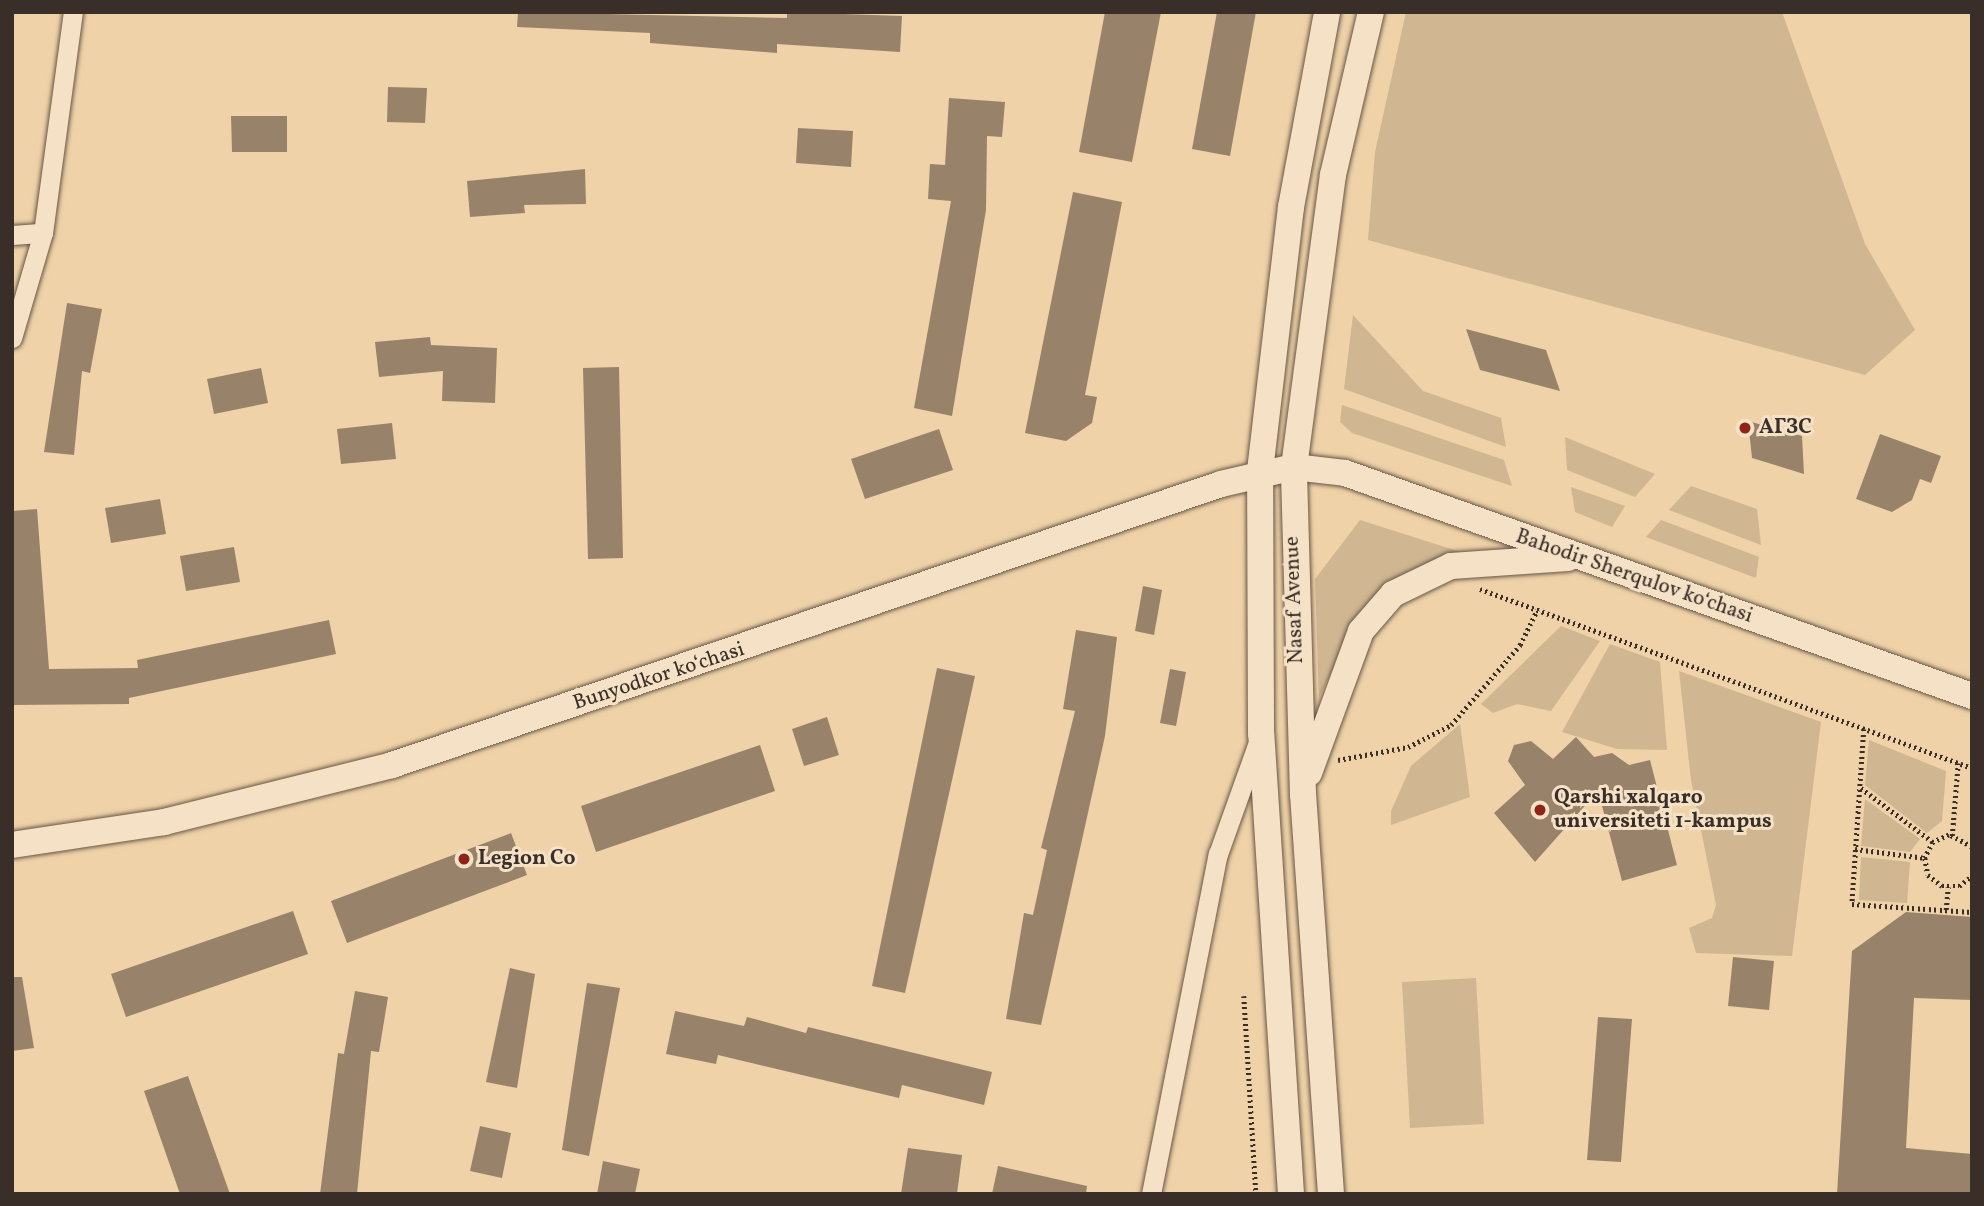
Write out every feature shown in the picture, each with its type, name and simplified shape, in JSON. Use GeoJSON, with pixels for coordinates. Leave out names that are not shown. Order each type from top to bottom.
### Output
{"type":"FeatureCollection","features":[{"type":"Feature","properties":{"kind":"main road","name":"Nasaf Avenue"},"geometry":{"type":"LineString","coordinates":[[1292,1194],[1261,734],[1260,471],[1291,207],[1327,12]]}},
{"type":"Feature","properties":{"kind":"main road","name":"Nasaf Avenue"},"geometry":{"type":"LineString","coordinates":[[1331,1194],[1303,795],[1294,467],[1334,175],[1371,12]]}},
{"type":"Feature","properties":{"kind":"main road","name":"Bunyodkor koʻchasi"},"geometry":{"type":"LineString","coordinates":[[12,845],[164,822],[392,765],[1260,471],[1294,467]]}},
{"type":"Feature","properties":{"kind":"main road","name":"Bahodir Sherqulov ko‘chasi"},"geometry":{"type":"LineString","coordinates":[[1294,467],[1345,473],[1972,696]]}},
{"type":"Feature","properties":{"kind":"main road"},"geometry":{"type":"LineString","coordinates":[[1303,795],[1322,726],[1360,631],[1394,594],[1451,566],[1577,557]]}},
{"type":"Feature","properties":{"kind":"street"},"geometry":{"type":"LineString","coordinates":[[12,338],[43,233],[73,12]]}},
{"type":"Feature","properties":{"kind":"street"},"geometry":{"type":"LineString","coordinates":[[12,235],[43,233]]}},
{"type":"Feature","properties":{"kind":"street"},"geometry":{"type":"LineString","coordinates":[[1151,1194],[1218,854],[1261,734]]}},
{"type":"Feature","properties":{"kind":"path"},"geometry":{"type":"LineString","coordinates":[[1480,589],[1972,768]]}},
{"type":"Feature","properties":{"kind":"path"},"geometry":{"type":"LineString","coordinates":[[1337,761],[1408,747],[1451,725],[1513,654],[1537,610]]}},
{"type":"Feature","properties":{"kind":"path"},"geometry":{"type":"LineString","coordinates":[[1864,729],[1852,904],[1972,912]]}},
{"type":"Feature","properties":{"kind":"path"},"geometry":{"type":"LineString","coordinates":[[1952,836],[1958,763]]}},
{"type":"Feature","properties":{"kind":"path"},"geometry":{"type":"LineString","coordinates":[[1860,788],[1933,842]]}},
{"type":"Feature","properties":{"kind":"path"},"geometry":{"type":"LineString","coordinates":[[1948,887],[1928,875],[1924,858],[1933,842],[1952,836],[1972,847]]}},
{"type":"Feature","properties":{"kind":"path"},"geometry":{"type":"LineString","coordinates":[[1856,849],[1924,858]]}},
{"type":"Feature","properties":{"kind":"path"},"geometry":{"type":"LineString","coordinates":[[1948,887],[1972,876]]}},
{"type":"Feature","properties":{"kind":"path"},"geometry":{"type":"LineString","coordinates":[[1946,910],[1948,887]]}},
{"type":"Feature","properties":{"kind":"path"},"geometry":{"type":"LineString","coordinates":[[1244,996],[1256,1194]]}},
{"type":"Feature","properties":{"kind":"shaded area"},"geometry":{"type":"Polygon","coordinates":[[[1406,12],[1782,12],[1865,244],[1915,330],[1865,375],[1368,240],[1375,152],[1406,12]]]}},
{"type":"Feature","properties":{"kind":"shaded area"},"geometry":{"type":"Polygon","coordinates":[[[1353,315],[1423,391],[1501,418],[1506,447],[1344,389],[1353,315]]]}},
{"type":"Feature","properties":{"kind":"shaded area"},"geometry":{"type":"Polygon","coordinates":[[[1342,405],[1504,460],[1512,486],[1352,433],[1340,422],[1342,405]]]}},
{"type":"Feature","properties":{"kind":"shaded area"},"geometry":{"type":"Polygon","coordinates":[[[1565,437],[1655,474],[1635,497],[1567,470],[1565,437]]]}},
{"type":"Feature","properties":{"kind":"shaded area"},"geometry":{"type":"Polygon","coordinates":[[[1691,486],[1757,509],[1761,545],[1669,510],[1691,486]]]}},
{"type":"Feature","properties":{"kind":"shaded area"},"geometry":{"type":"Polygon","coordinates":[[[1571,487],[1625,506],[1612,527],[1575,512],[1571,487]]]}},
{"type":"Feature","properties":{"kind":"shaded area"},"geometry":{"type":"Polygon","coordinates":[[[1360,520],[1470,555],[1353,626],[1319,698],[1315,579],[1360,520]]]}},
{"type":"Feature","properties":{"kind":"shaded area"},"geometry":{"type":"Polygon","coordinates":[[[1661,520],[1759,557],[1756,578],[1646,537],[1661,520]]]}},
{"type":"Feature","properties":{"kind":"shaded area"},"geometry":{"type":"Polygon","coordinates":[[[1561,626],[1600,641],[1551,711],[1517,704],[1493,713],[1481,704],[1561,626]]]}},
{"type":"Feature","properties":{"kind":"shaded area"},"geometry":{"type":"Polygon","coordinates":[[[1610,644],[1660,662],[1667,750],[1617,749],[1562,732],[1610,644]]]}},
{"type":"Feature","properties":{"kind":"shaded area"},"geometry":{"type":"Polygon","coordinates":[[[1679,671],[1821,722],[1792,956],[1696,953],[1689,928],[1712,918],[1716,905],[1691,780],[1679,671]]]}},
{"type":"Feature","properties":{"kind":"shaded area"},"geometry":{"type":"Polygon","coordinates":[[[1460,724],[1470,797],[1391,825],[1391,811],[1411,766],[1460,724]]]}},
{"type":"Feature","properties":{"kind":"shaded area"},"geometry":{"type":"Polygon","coordinates":[[[1869,740],[1946,771],[1942,821],[1927,833],[1865,785],[1869,740]]]}},
{"type":"Feature","properties":{"kind":"shaded area"},"geometry":{"type":"Polygon","coordinates":[[[1865,799],[1920,839],[1910,852],[1861,846],[1865,799]]]}},
{"type":"Feature","properties":{"kind":"shaded area"},"geometry":{"type":"Polygon","coordinates":[[[1861,857],[1910,862],[1907,903],[1859,900],[1861,857]]]}},
{"type":"Feature","properties":{"kind":"shaded area"},"geometry":{"type":"Polygon","coordinates":[[[1476,978],[1484,1124],[1410,1128],[1402,982],[1476,978]]]}},
{"type":"Feature","properties":{"kind":"building"},"geometry":{"type":"Polygon","coordinates":[[[518,12],[787,18],[787,12],[902,16],[900,52],[777,44],[777,53],[650,43],[650,33],[517,27],[518,12]]]}},
{"type":"Feature","properties":{"kind":"building"},"geometry":{"type":"Polygon","coordinates":[[[1105,12],[1161,12],[1132,162],[1079,152],[1105,12]]]}},
{"type":"Feature","properties":{"kind":"building"},"geometry":{"type":"Polygon","coordinates":[[[1217,12],[1256,12],[1230,156],[1192,149],[1217,12]]]}},
{"type":"Feature","properties":{"kind":"building"},"geometry":{"type":"Polygon","coordinates":[[[388,87],[427,88],[425,123],[387,122],[388,87]]]}},
{"type":"Feature","properties":{"kind":"building"},"geometry":{"type":"Polygon","coordinates":[[[949,98],[1005,102],[1002,137],[987,136],[986,210],[952,416],[914,408],[951,201],[928,199],[930,164],[945,165],[949,98]]]}},
{"type":"Feature","properties":{"kind":"building"},"geometry":{"type":"Polygon","coordinates":[[[231,116],[287,116],[287,152],[232,152],[231,116]]]}},
{"type":"Feature","properties":{"kind":"building"},"geometry":{"type":"Polygon","coordinates":[[[798,128],[853,131],[851,167],[796,163],[798,128]]]}},
{"type":"Feature","properties":{"kind":"building"},"geometry":{"type":"Polygon","coordinates":[[[585,169],[586,204],[524,205],[525,213],[470,217],[467,181],[585,169]]]}},
{"type":"Feature","properties":{"kind":"building"},"geometry":{"type":"Polygon","coordinates":[[[1073,192],[1122,202],[1085,395],[1097,397],[1092,423],[1066,441],[1025,433],[1073,192]]]}},
{"type":"Feature","properties":{"kind":"building"},"geometry":{"type":"Polygon","coordinates":[[[67,303],[102,309],[90,373],[82,371],[74,455],[44,452],[67,303]]]}},
{"type":"Feature","properties":{"kind":"building"},"geometry":{"type":"Polygon","coordinates":[[[1466,329],[1546,350],[1560,391],[1480,370],[1466,329]]]}},
{"type":"Feature","properties":{"kind":"building"},"geometry":{"type":"Polygon","coordinates":[[[430,337],[431,345],[497,348],[495,403],[442,401],[443,371],[379,377],[375,342],[430,337]]]}},
{"type":"Feature","properties":{"kind":"building"},"geometry":{"type":"Polygon","coordinates":[[[619,367],[623,558],[588,559],[583,368],[619,367]]]}},
{"type":"Feature","properties":{"kind":"building"},"geometry":{"type":"Polygon","coordinates":[[[261,368],[268,403],[214,414],[207,379],[261,368]]]}},
{"type":"Feature","properties":{"kind":"building"},"geometry":{"type":"Polygon","coordinates":[[[1748,421],[1802,436],[1804,474],[1752,458],[1748,421]]]}},
{"type":"Feature","properties":{"kind":"building"},"geometry":{"type":"Polygon","coordinates":[[[392,423],[396,459],[341,464],[337,429],[392,423]]]}},
{"type":"Feature","properties":{"kind":"building"},"geometry":{"type":"Polygon","coordinates":[[[939,429],[953,470],[865,499],[851,459],[939,429]]]}},
{"type":"Feature","properties":{"kind":"building"},"geometry":{"type":"Polygon","coordinates":[[[1880,434],[1941,456],[1931,483],[1920,479],[1912,500],[1892,512],[1856,499],[1880,434]]]}},
{"type":"Feature","properties":{"kind":"building"},"geometry":{"type":"Polygon","coordinates":[[[160,499],[166,534],[111,543],[105,508],[160,499]]]}},
{"type":"Feature","properties":{"kind":"building"},"geometry":{"type":"Polygon","coordinates":[[[37,509],[49,669],[138,668],[137,660],[329,620],[336,654],[129,698],[129,704],[12,705],[12,511],[37,509]]]}},
{"type":"Feature","properties":{"kind":"building"},"geometry":{"type":"Polygon","coordinates":[[[234,547],[240,582],[186,591],[180,556],[234,547]]]}},
{"type":"Feature","properties":{"kind":"building"},"geometry":{"type":"Polygon","coordinates":[[[1143,586],[1162,590],[1154,635],[1135,631],[1143,586]]]}},
{"type":"Feature","properties":{"kind":"building"},"geometry":{"type":"Polygon","coordinates":[[[1076,630],[1117,637],[1105,736],[1041,1025],[1006,1019],[1024,913],[1033,915],[1047,850],[1041,848],[1075,711],[1063,709],[1076,630]]]}},
{"type":"Feature","properties":{"kind":"building"},"geometry":{"type":"Polygon","coordinates":[[[937,668],[975,676],[905,993],[872,986],[937,668]]]}},
{"type":"Feature","properties":{"kind":"building"},"geometry":{"type":"Polygon","coordinates":[[[1170,669],[1186,672],[1176,726],[1160,723],[1170,669]]]}},
{"type":"Feature","properties":{"kind":"building"},"geometry":{"type":"Polygon","coordinates":[[[827,717],[839,755],[804,766],[792,729],[827,717]]]}},
{"type":"Feature","properties":{"kind":"building","name":"Qarshi xalqaro universiteti 1-kampus"},"geometry":{"type":"Polygon","coordinates":[[[1576,737],[1594,757],[1612,753],[1629,765],[1650,760],[1677,865],[1622,881],[1598,791],[1535,862],[1494,813],[1525,785],[1508,761],[1514,745],[1531,741],[1553,759],[1576,737]]]}},
{"type":"Feature","properties":{"kind":"building"},"geometry":{"type":"Polygon","coordinates":[[[760,745],[775,791],[596,852],[581,806],[760,745]]]}},
{"type":"Feature","properties":{"kind":"building"},"geometry":{"type":"Polygon","coordinates":[[[511,833],[527,875],[347,943],[331,901],[511,833]]]}},
{"type":"Feature","properties":{"kind":"building"},"geometry":{"type":"Polygon","coordinates":[[[293,911],[308,954],[126,1017],[111,974],[293,911]]]}},
{"type":"Feature","properties":{"kind":"building"},"geometry":{"type":"Polygon","coordinates":[[[1906,912],[1972,917],[1972,1000],[1914,998],[1906,1148],[1972,1154],[1972,1194],[1837,1194],[1852,951],[1906,912]]]}},
{"type":"Feature","properties":{"kind":"building"},"geometry":{"type":"Polygon","coordinates":[[[1733,957],[1774,961],[1769,1010],[1728,1006],[1733,957]]]}},
{"type":"Feature","properties":{"kind":"building"},"geometry":{"type":"Polygon","coordinates":[[[510,968],[535,974],[517,1088],[486,1082],[510,968]]]}},
{"type":"Feature","properties":{"kind":"building"},"geometry":{"type":"Polygon","coordinates":[[[12,977],[22,977],[34,1048],[12,1051],[12,977]]]}},
{"type":"Feature","properties":{"kind":"building"},"geometry":{"type":"Polygon","coordinates":[[[587,983],[620,988],[589,1156],[562,1150],[587,983]]]}},
{"type":"Feature","properties":{"kind":"building"},"geometry":{"type":"Polygon","coordinates":[[[355,991],[388,997],[379,1052],[371,1051],[357,1194],[320,1194],[338,1053],[344,1054],[355,991]]]}},
{"type":"Feature","properties":{"kind":"building"},"geometry":{"type":"Polygon","coordinates":[[[675,1011],[744,1026],[747,1017],[806,1033],[808,1027],[992,1072],[984,1105],[902,1085],[899,1098],[718,1055],[716,1064],[666,1054],[675,1011]]]}},
{"type":"Feature","properties":{"kind":"building"},"geometry":{"type":"Polygon","coordinates":[[[1598,1017],[1632,1019],[1621,1162],[1587,1160],[1598,1017]]]}},
{"type":"Feature","properties":{"kind":"building"},"geometry":{"type":"Polygon","coordinates":[[[188,1076],[230,1194],[180,1194],[144,1091],[188,1076]]]}},
{"type":"Feature","properties":{"kind":"building"},"geometry":{"type":"Polygon","coordinates":[[[480,1126],[511,1133],[502,1178],[470,1171],[480,1126]]]}},
{"type":"Feature","properties":{"kind":"building"},"geometry":{"type":"Polygon","coordinates":[[[908,1148],[962,1155],[957,1194],[901,1194],[908,1148]]]}},
{"type":"Feature","properties":{"kind":"building"},"geometry":{"type":"Polygon","coordinates":[[[603,1161],[640,1169],[635,1194],[597,1194],[603,1161]]]}},
{"type":"Feature","properties":{"kind":"building"},"geometry":{"type":"Polygon","coordinates":[[[998,1166],[1087,1186],[1086,1194],[992,1194],[998,1166]]]}},
{"type":"Feature","properties":{"kind":"place","name":"АГЗС"},"geometry":{"type":"Point","coordinates":[1745,428]}},
{"type":"Feature","properties":{"kind":"place","name":"Qarshi xalqaro universiteti 1-kampus"},"geometry":{"type":"Point","coordinates":[1540,810]}},
{"type":"Feature","properties":{"kind":"place","name":"Legion Co"},"geometry":{"type":"Point","coordinates":[464,859]}}]}
